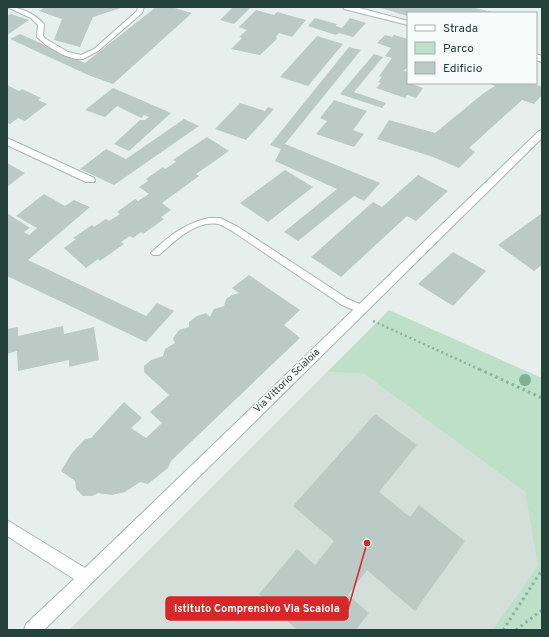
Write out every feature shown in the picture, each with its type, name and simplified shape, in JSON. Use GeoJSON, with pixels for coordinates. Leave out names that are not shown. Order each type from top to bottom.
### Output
{"type":"FeatureCollection","features":[{"type":"Feature","properties":{"kind":"street"},"geometry":{"type":"LineString","coordinates":[[346,7],[407,23]]}},
{"type":"Feature","properties":{"kind":"street","name":"Via Vittorio Scialoia"},"geometry":{"type":"LineString","coordinates":[[32,630],[542,133]]}},
{"type":"Feature","properties":{"kind":"street"},"geometry":{"type":"LineString","coordinates":[[7,141],[90,180]]}},
{"type":"Feature","properties":{"kind":"street"},"geometry":{"type":"LineString","coordinates":[[7,527],[85,577]]}},
{"type":"Feature","properties":{"kind":"lane"},"geometry":{"type":"LineString","coordinates":[[10,7],[33,17],[41,24],[40,37],[48,45],[80,57],[90,54],[96,50],[140,12],[141,7]]}},
{"type":"Feature","properties":{"kind":"lane"},"geometry":{"type":"LineString","coordinates":[[156,253],[189,227],[207,221],[219,221],[235,229],[358,311]]}},
{"type":"Feature","properties":{"kind":"path"},"geometry":{"type":"LineString","coordinates":[[358,311],[542,398]]}},
{"type":"Feature","properties":{"kind":"path"},"geometry":{"type":"LineString","coordinates":[[503,630],[542,570]]}},
{"type":"Feature","properties":{"kind":"path"},"geometry":{"type":"LineString","coordinates":[[516,630],[542,610]]}},
{"type":"Feature","properties":{"kind":"shaded area"},"geometry":{"type":"Polygon","coordinates":[[[327,372],[364,374],[525,492],[539,566],[492,630],[69,630],[327,372]]]}},
{"type":"Feature","properties":{"kind":"green space"},"geometry":{"type":"Polygon","coordinates":[[[389,310],[542,378],[542,630],[492,630],[538,566],[525,492],[364,374],[327,372],[389,310]]]}},
{"type":"Feature","properties":{"kind":"building"},"geometry":{"type":"Polygon","coordinates":[[[45,7],[124,7],[93,17],[80,47],[54,40],[62,19],[39,11],[45,7]]]}},
{"type":"Feature","properties":{"kind":"building"},"geometry":{"type":"Polygon","coordinates":[[[156,7],[171,7],[192,13],[113,84],[88,75],[10,39],[20,34],[85,63],[156,7]]]}},
{"type":"Feature","properties":{"kind":"building"},"geometry":{"type":"Polygon","coordinates":[[[233,7],[251,7],[234,24],[220,20],[233,7]]]}},
{"type":"Feature","properties":{"kind":"building"},"geometry":{"type":"Polygon","coordinates":[[[377,7],[470,7],[492,12],[407,12],[407,16],[377,7]]]}},
{"type":"Feature","properties":{"kind":"building"},"geometry":{"type":"Polygon","coordinates":[[[256,10],[274,15],[277,12],[306,20],[292,37],[279,33],[276,37],[277,39],[260,55],[231,49],[242,38],[239,37],[247,30],[239,27],[256,10]]]}},
{"type":"Feature","properties":{"kind":"building"},"geometry":{"type":"Polygon","coordinates":[[[11,14],[29,20],[7,35],[7,16],[11,14]]]}},
{"type":"Feature","properties":{"kind":"building"},"geometry":{"type":"Polygon","coordinates":[[[315,18],[337,24],[336,26],[342,28],[350,18],[366,23],[353,37],[339,33],[336,35],[308,26],[315,18]]]}},
{"type":"Feature","properties":{"kind":"building"},"geometry":{"type":"Polygon","coordinates":[[[385,35],[392,37],[394,35],[407,39],[407,67],[404,71],[407,72],[407,84],[412,84],[423,88],[416,98],[407,95],[405,98],[376,88],[381,83],[378,82],[382,77],[379,76],[392,58],[385,56],[391,48],[377,43],[385,35]]]}},
{"type":"Feature","properties":{"kind":"building"},"geometry":{"type":"Polygon","coordinates":[[[317,36],[343,44],[308,86],[280,77],[317,36]]]}},
{"type":"Feature","properties":{"kind":"building"},"geometry":{"type":"Polygon","coordinates":[[[349,47],[361,50],[285,144],[380,183],[364,201],[354,196],[298,241],[284,232],[337,189],[275,161],[281,149],[270,145],[349,47]]]}},
{"type":"Feature","properties":{"kind":"building"},"geometry":{"type":"Polygon","coordinates":[[[374,54],[383,57],[354,92],[386,103],[382,108],[340,94],[374,54]]]}},
{"type":"Feature","properties":{"kind":"building"},"geometry":{"type":"Polygon","coordinates":[[[491,84],[534,84],[542,87],[542,95],[534,104],[522,100],[469,148],[475,152],[459,168],[433,157],[377,139],[389,120],[435,133],[484,93],[495,86],[491,84]]]}},
{"type":"Feature","properties":{"kind":"building"},"geometry":{"type":"Polygon","coordinates":[[[7,85],[19,91],[22,89],[41,98],[38,100],[47,104],[25,121],[18,118],[10,124],[7,123],[7,85]]]}},
{"type":"Feature","properties":{"kind":"building"},"geometry":{"type":"Polygon","coordinates":[[[113,88],[171,113],[129,151],[114,144],[140,120],[145,120],[149,117],[144,115],[141,118],[117,106],[105,117],[85,110],[113,88]]]}},
{"type":"Feature","properties":{"kind":"building"},"geometry":{"type":"Polygon","coordinates":[[[334,100],[367,111],[353,130],[364,134],[354,147],[316,134],[327,121],[320,118],[334,100]]]}},
{"type":"Feature","properties":{"kind":"building"},"geometry":{"type":"Polygon","coordinates":[[[240,103],[265,111],[268,107],[274,109],[246,140],[215,129],[240,103]]]}},
{"type":"Feature","properties":{"kind":"building"},"geometry":{"type":"Polygon","coordinates":[[[184,119],[199,126],[114,185],[80,169],[106,149],[126,159],[184,119]]]}},
{"type":"Feature","properties":{"kind":"building"},"geometry":{"type":"Polygon","coordinates":[[[207,137],[229,151],[196,174],[199,176],[162,203],[171,210],[161,217],[164,219],[143,234],[141,232],[133,238],[130,236],[121,242],[124,244],[100,261],[98,259],[86,268],[64,248],[76,239],[73,238],[92,225],[94,227],[106,219],[109,221],[120,214],[117,212],[135,199],[138,201],[149,194],[139,187],[148,181],[146,179],[163,167],[165,169],[176,162],[173,160],[207,137]]]}},
{"type":"Feature","properties":{"kind":"building"},"geometry":{"type":"Polygon","coordinates":[[[7,163],[25,173],[7,187],[7,163]]]}},
{"type":"Feature","properties":{"kind":"building"},"geometry":{"type":"Polygon","coordinates":[[[285,170],[313,187],[268,222],[240,203],[285,170]]]}},
{"type":"Feature","properties":{"kind":"building"},"geometry":{"type":"Polygon","coordinates":[[[418,175],[448,191],[416,221],[407,216],[341,277],[311,257],[373,202],[382,207],[418,175]]]}},
{"type":"Feature","properties":{"kind":"building"},"geometry":{"type":"Polygon","coordinates":[[[44,194],[65,206],[74,200],[90,207],[28,260],[146,316],[157,303],[174,311],[146,342],[7,276],[7,213],[30,228],[24,232],[29,235],[37,228],[16,216],[44,194]]]}},
{"type":"Feature","properties":{"kind":"building"},"geometry":{"type":"Polygon","coordinates":[[[542,213],[542,265],[534,271],[498,245],[542,213]]]}},
{"type":"Feature","properties":{"kind":"building"},"geometry":{"type":"Polygon","coordinates":[[[453,252],[486,271],[453,306],[418,284],[453,252]]]}},
{"type":"Feature","properties":{"kind":"building"},"geometry":{"type":"Polygon","coordinates":[[[249,275],[300,310],[284,325],[300,338],[171,461],[168,468],[148,484],[140,482],[125,492],[112,495],[98,493],[92,496],[83,496],[76,489],[75,481],[61,471],[72,453],[85,439],[91,438],[124,402],[142,418],[131,428],[146,438],[162,423],[150,412],[169,395],[144,372],[144,366],[151,360],[163,356],[165,349],[175,343],[173,338],[179,330],[189,327],[189,322],[197,316],[206,313],[210,317],[214,309],[224,306],[226,299],[239,293],[232,288],[249,275]]]}},
{"type":"Feature","properties":{"kind":"building"},"geometry":{"type":"Polygon","coordinates":[[[63,326],[64,334],[94,327],[99,360],[69,367],[69,360],[18,371],[17,351],[7,354],[7,329],[18,327],[18,336],[63,326]]]}},
{"type":"Feature","properties":{"kind":"building"},"geometry":{"type":"Polygon","coordinates":[[[375,414],[417,445],[379,492],[410,517],[419,505],[465,541],[415,611],[367,570],[348,595],[369,613],[356,630],[297,630],[259,594],[297,549],[315,565],[334,541],[293,506],[375,414]]]}},
{"type":"Feature","properties":{"kind":"place","name":"Istituto Comprensivo Via Scaiola"},"geometry":{"type":"Point","coordinates":[367,543]}}]}
